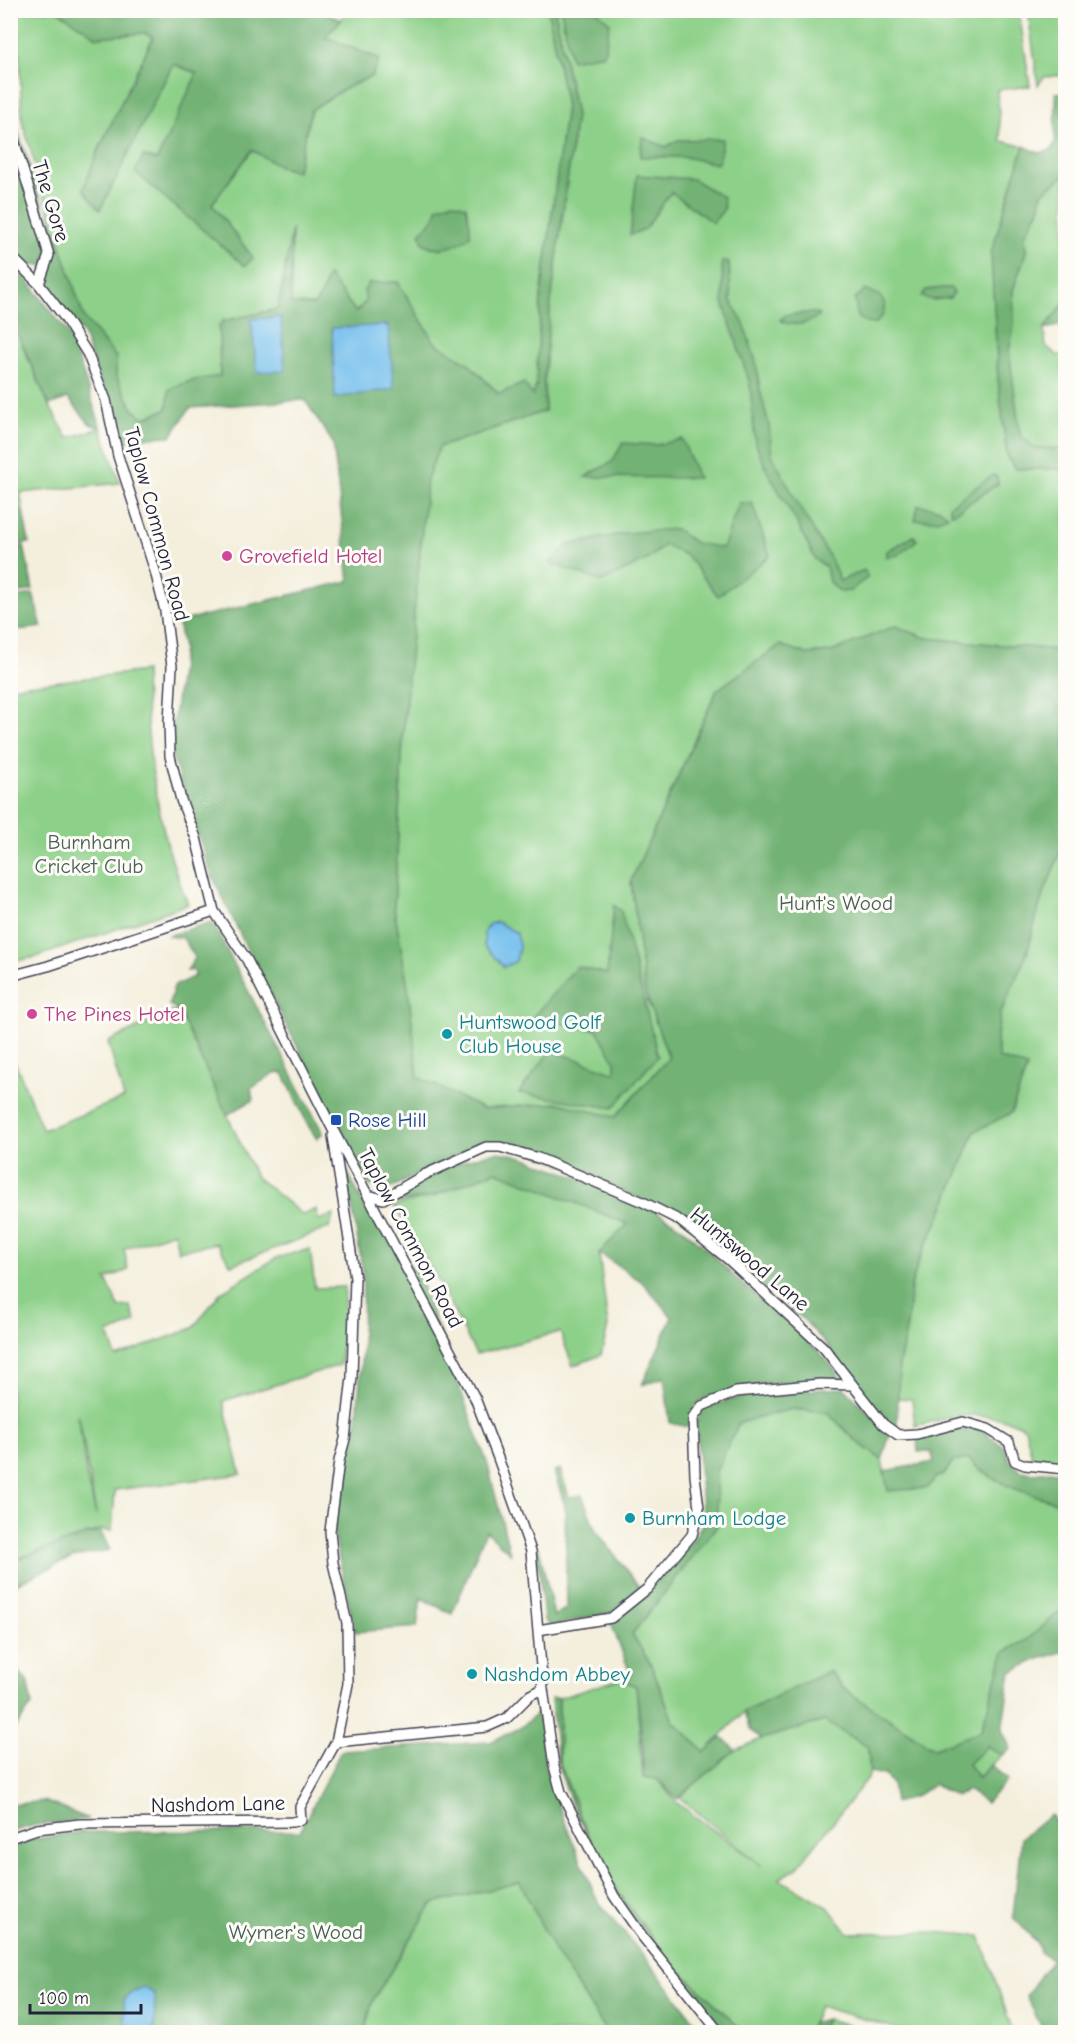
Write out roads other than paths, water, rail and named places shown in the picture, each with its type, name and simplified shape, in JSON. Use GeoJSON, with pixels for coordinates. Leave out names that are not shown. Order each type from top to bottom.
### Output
{"type":"FeatureCollection","features":[{"type":"Feature","properties":{"kind":"street","name":"The Gore"},"geometry":{"type":"LineString","coordinates":[[10,127],[50,255],[39,284]]}},
{"type":"Feature","properties":{"kind":"street","name":"Taplow Common Road"},"geometry":{"type":"LineString","coordinates":[[10,255],[39,284],[65,318],[87,353],[106,400],[118,456],[155,571],[165,611],[172,666],[170,756],[181,800],[196,838],[214,911],[247,960],[331,1126],[475,1398],[531,1551],[543,1689],[554,1766],[561,1792],[614,1896],[636,1928],[719,2032]]}},
{"type":"Feature","properties":{"kind":"street"},"geometry":{"type":"LineString","coordinates":[[10,973],[18,974],[48,966],[214,911]]}},
{"type":"Feature","properties":{"kind":"street"},"geometry":{"type":"LineString","coordinates":[[331,1126],[356,1278],[352,1377],[345,1439],[339,1461],[330,1531],[333,1563],[347,1623],[348,1684],[336,1742],[487,1727],[507,1718],[530,1695],[543,1689]]}},
{"type":"Feature","properties":{"kind":"street","name":"Huntswood Lane"},"geometry":{"type":"LineString","coordinates":[[368,1195],[383,1199],[426,1174],[486,1148],[500,1147],[538,1158],[643,1202],[679,1220],[729,1260],[824,1348],[883,1424],[898,1435],[917,1434],[963,1422],[988,1429],[1009,1442],[1015,1461],[1025,1465],[1065,1468]]}},
{"type":"Feature","properties":{"kind":"street"},"geometry":{"type":"LineString","coordinates":[[538,1630],[612,1618],[646,1589],[692,1535],[699,1508],[695,1476],[693,1418],[702,1406],[736,1392],[809,1385],[852,1385]]}},
{"type":"Feature","properties":{"kind":"street","name":"Nashdom Lane"},"geometry":{"type":"LineString","coordinates":[[10,1838],[37,1829],[80,1824],[292,1822],[301,1820],[300,1807],[336,1742]]}},
{"type":"Feature","properties":{"kind":"street"},"geometry":{"type":"LineString","coordinates":[[1063,2032],[1065,2024]]}},
{"type":"Feature","properties":{"kind":"water"},"geometry":{"type":"Polygon","coordinates":[[[281,317],[285,371],[257,372],[251,319],[281,317]]]}},
{"type":"Feature","properties":{"kind":"water"},"geometry":{"type":"Polygon","coordinates":[[[388,325],[394,389],[335,398],[332,328],[388,325]]]}},
{"type":"Feature","properties":{"kind":"water"},"geometry":{"type":"Polygon","coordinates":[[[497,922],[517,933],[519,948],[516,961],[504,967],[484,946],[484,932],[489,924],[497,922]]]}},
{"type":"Feature","properties":{"kind":"water"},"geometry":{"type":"Polygon","coordinates":[[[143,1987],[155,1994],[154,2028],[145,2032],[136,2032],[129,2030],[130,2024],[125,2024],[124,2000],[132,1992],[143,1987]]]}},
{"type":"Feature","properties":{"kind":"place","name":"Grovefield Hotel"},"geometry":{"type":"Point","coordinates":[227,556]}},
{"type":"Feature","properties":{"kind":"place","name":"The Pines Hotel"},"geometry":{"type":"Point","coordinates":[32,1014]}},
{"type":"Feature","properties":{"kind":"place","name":"Huntswood Golf Club House"},"geometry":{"type":"Point","coordinates":[447,1034]}},
{"type":"Feature","properties":{"kind":"place","name":"Rose Hill"},"geometry":{"type":"Point","coordinates":[336,1120]}},
{"type":"Feature","properties":{"kind":"place","name":"Burnham Lodge"},"geometry":{"type":"Point","coordinates":[630,1518]}},
{"type":"Feature","properties":{"kind":"place","name":"Nashdom Abbey"},"geometry":{"type":"Point","coordinates":[472,1674]}},
{"type":"Feature","properties":{"kind":"park label","name":"Burnham Cricket Club"},"geometry":{"type":"Point","coordinates":[89,854]}},
{"type":"Feature","properties":{"kind":"park label","name":"Hunt's Wood"},"geometry":{"type":"Point","coordinates":[836,903]}},
{"type":"Feature","properties":{"kind":"park label","name":"Wymer's Wood"},"geometry":{"type":"Point","coordinates":[296,1932]}}]}
